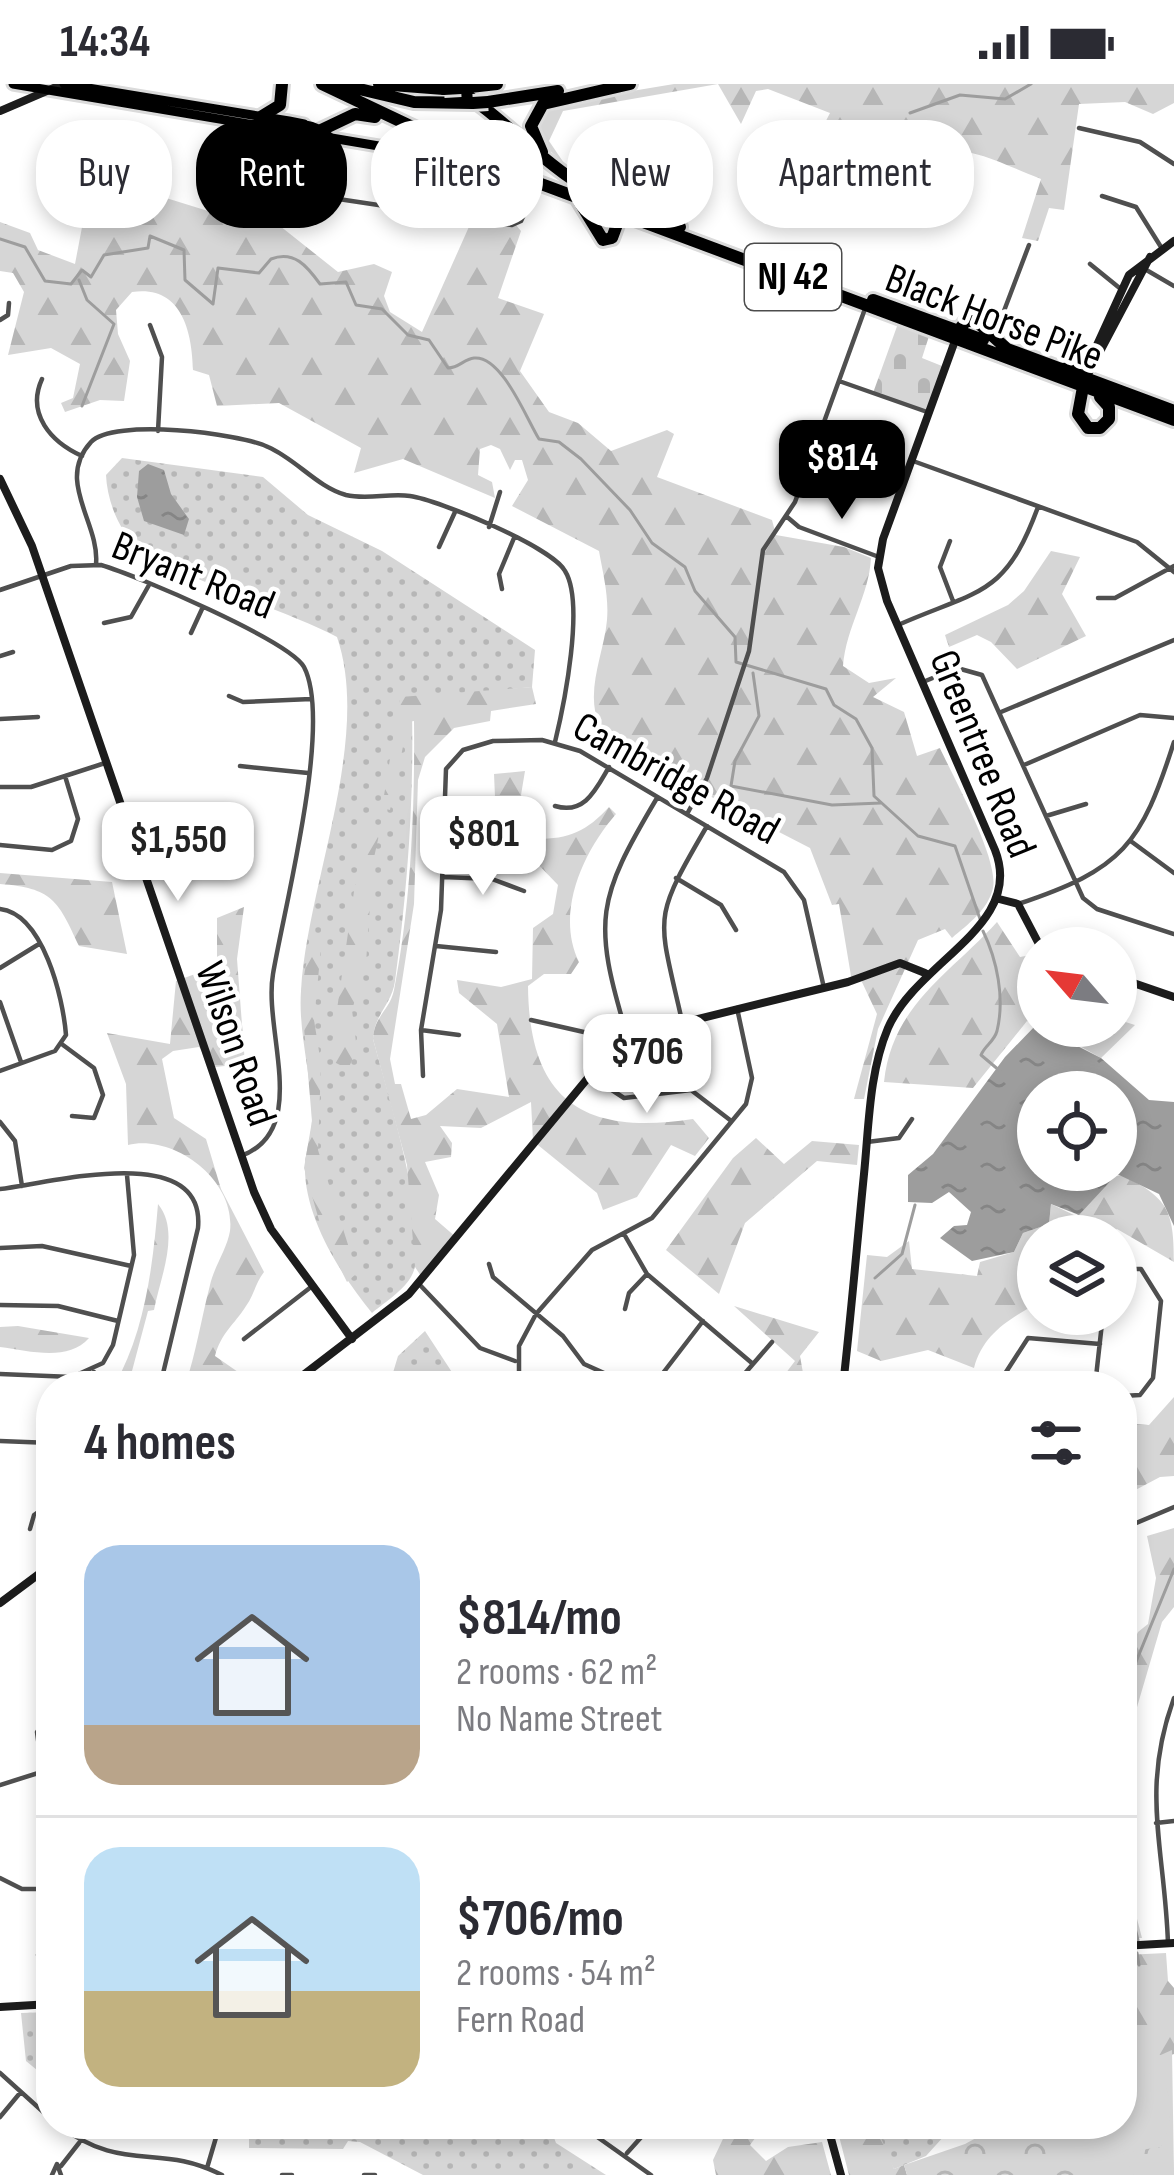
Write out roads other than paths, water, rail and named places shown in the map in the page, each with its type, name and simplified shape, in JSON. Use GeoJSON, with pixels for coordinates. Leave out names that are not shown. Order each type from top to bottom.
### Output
{"type":"FeatureCollection","features":[{"type":"Feature","properties":{"kind":"highway"},"geometry":{"type":"LineString","coordinates":[[259,120],[280,105],[282,84]]}},
{"type":"Feature","properties":{"kind":"highway","name":"NJ 42"},"geometry":{"type":"LineString","coordinates":[[322,84],[393,120]]}},
{"type":"Feature","properties":{"kind":"highway"},"geometry":{"type":"LineString","coordinates":[[338,84],[414,102],[472,103],[602,84]]}},
{"type":"Feature","properties":{"kind":"highway"},"geometry":{"type":"LineString","coordinates":[[379,84],[496,84]]}},
{"type":"Feature","properties":{"kind":"highway"},"geometry":{"type":"LineString","coordinates":[[557,172],[534,141],[537,110],[549,101],[630,84]]}},
{"type":"Feature","properties":{"kind":"highway","name":"NJ 42"},"geometry":{"type":"LineString","coordinates":[[452,87],[487,108],[567,178]]}},
{"type":"Feature","properties":{"kind":"highway"},"geometry":{"type":"LineString","coordinates":[[347,120],[365,114],[382,120]]}},
{"type":"Feature","properties":{"kind":"highway"},"geometry":{"type":"LineString","coordinates":[[596,228],[602,240],[612,238],[618,228]]}},
{"type":"Feature","properties":{"kind":"highway","name":"Black Horse Pike"},"geometry":{"type":"LineString","coordinates":[[668,228],[866,306],[1004,346],[1085,383]]}},
{"type":"Feature","properties":{"kind":"highway","name":"Black Horse Pike"},"geometry":{"type":"LineString","coordinates":[[683,228],[1174,415]]}},
{"type":"Feature","properties":{"kind":"highway"},"geometry":{"type":"LineString","coordinates":[[957,335],[971,320],[1004,346]]}},
{"type":"Feature","properties":{"kind":"highway"},"geometry":{"type":"LineString","coordinates":[[984,328],[999,324],[1004,346]]}},
{"type":"Feature","properties":{"kind":"highway"},"geometry":{"type":"LineString","coordinates":[[1060,369],[1074,368],[1090,354]]}},
{"type":"Feature","properties":{"kind":"main road","name":"Black Horse Pike"},"geometry":{"type":"LineString","coordinates":[[14,84],[178,106]]}},
{"type":"Feature","properties":{"kind":"main road","name":"Black Horse Pike"},"geometry":{"type":"LineString","coordinates":[[63,84],[259,120]]}},
{"type":"Feature","properties":{"kind":"street"},"geometry":{"type":"LineString","coordinates":[[0,111],[63,84]]}},
{"type":"Feature","properties":{"kind":"street"},"geometry":{"type":"LineString","coordinates":[[1079,128],[1140,142],[1172,159]]}},
{"type":"Feature","properties":{"kind":"street"},"geometry":{"type":"LineString","coordinates":[[1102,196],[1136,207],[1157,250]]}},
{"type":"Feature","properties":{"kind":"street"},"geometry":{"type":"LineString","coordinates":[[1085,383],[1124,291],[1157,250],[1174,241]]}},
{"type":"Feature","properties":{"kind":"street"},"geometry":{"type":"LineString","coordinates":[[999,324],[1029,244]]}},
{"type":"Feature","properties":{"kind":"street"},"geometry":{"type":"LineString","coordinates":[[1090,265],[1124,291]]}},
{"type":"Feature","properties":{"kind":"street"},"geometry":{"type":"LineString","coordinates":[[1141,266],[1174,286]]}},
{"type":"Feature","properties":{"kind":"street"},"geometry":{"type":"LineString","coordinates":[[0,320],[8,315],[9,303]]}},
{"type":"Feature","properties":{"kind":"street"},"geometry":{"type":"LineString","coordinates":[[687,814],[705,783],[745,666],[761,556],[795,502],[866,306]]}},
{"type":"Feature","properties":{"kind":"street"},"geometry":{"type":"LineString","coordinates":[[150,325],[162,357],[158,431]]}},
{"type":"Feature","properties":{"kind":"street"},"geometry":{"type":"LineString","coordinates":[[785,515],[799,527],[879,557],[957,335]]}},
{"type":"Feature","properties":{"kind":"street"},"geometry":{"type":"LineString","coordinates":[[1085,383],[1090,354],[1107,336]]}},
{"type":"Feature","properties":{"kind":"street"},"geometry":{"type":"LineString","coordinates":[[42,380],[36,401],[42,423],[56,441],[82,456]]}},
{"type":"Feature","properties":{"kind":"street"},"geometry":{"type":"LineString","coordinates":[[839,380],[930,414]]}},
{"type":"Feature","properties":{"kind":"street"},"geometry":{"type":"LineString","coordinates":[[918,409],[930,414]]}},
{"type":"Feature","properties":{"kind":"street"},"geometry":{"type":"LineString","coordinates":[[96,564],[95,540],[78,494],[82,456],[91,442],[111,429],[255,442],[344,494],[411,496],[455,512],[553,557],[571,585],[566,694],[555,742]]}},
{"type":"Feature","properties":{"kind":"street"},"geometry":{"type":"LineString","coordinates":[[913,461],[1138,542],[1173,569],[1112,599],[1098,598]]}},
{"type":"Feature","properties":{"kind":"street","name":"Wilson Road"},"geometry":{"type":"LineString","coordinates":[[0,478],[13,498],[42,576],[271,1228],[352,1339]]}},
{"type":"Feature","properties":{"kind":"street"},"geometry":{"type":"LineString","coordinates":[[489,527],[500,492]]}},
{"type":"Feature","properties":{"kind":"street"},"geometry":{"type":"LineString","coordinates":[[898,625],[1008,572],[1038,507]]}},
{"type":"Feature","properties":{"kind":"street"},"geometry":{"type":"LineString","coordinates":[[440,547],[455,512]]}},
{"type":"Feature","properties":{"kind":"street"},"geometry":{"type":"LineString","coordinates":[[502,589],[500,574],[514,538]]}},
{"type":"Feature","properties":{"kind":"street"},"geometry":{"type":"LineString","coordinates":[[950,541],[940,567],[953,601]]}},
{"type":"Feature","properties":{"kind":"street","name":"Greentree Road"},"geometry":{"type":"LineString","coordinates":[[845,1371],[867,1142],[885,1035],[926,973],[986,920],[999,899],[1000,863],[881,585],[879,557]]}},
{"type":"Feature","properties":{"kind":"street","name":"Bryant Road"},"geometry":{"type":"LineString","coordinates":[[0,590],[96,564],[294,653],[306,672],[311,699],[308,772],[270,991],[279,1122],[268,1141],[242,1156]]}},
{"type":"Feature","properties":{"kind":"street"},"geometry":{"type":"LineString","coordinates":[[104,623],[117,625],[131,617],[149,585]]}},
{"type":"Feature","properties":{"kind":"street"},"geometry":{"type":"LineString","coordinates":[[191,633],[202,609]]}},
{"type":"Feature","properties":{"kind":"street"},"geometry":{"type":"LineString","coordinates":[[1001,712],[1174,640]]}},
{"type":"Feature","properties":{"kind":"street"},"geometry":{"type":"LineString","coordinates":[[0,656],[13,652]]}},
{"type":"Feature","properties":{"kind":"street"},"geometry":{"type":"LineString","coordinates":[[922,682],[953,669],[970,668],[985,678],[1074,880],[1093,907],[1174,934]]}},
{"type":"Feature","properties":{"kind":"street"},"geometry":{"type":"LineString","coordinates":[[229,696],[243,702],[311,699]]}},
{"type":"Feature","properties":{"kind":"street"},"geometry":{"type":"LineString","coordinates":[[1024,765],[1140,715],[1174,718]]}},
{"type":"Feature","properties":{"kind":"street"},"geometry":{"type":"LineString","coordinates":[[0,719],[38,717]]}},
{"type":"Feature","properties":{"kind":"street","name":"Cambridge Road"},"geometry":{"type":"LineString","coordinates":[[423,1076],[421,1030],[443,878],[445,775],[463,750],[500,740],[555,742],[609,767],[794,881],[806,907],[824,988]]}},
{"type":"Feature","properties":{"kind":"street"},"geometry":{"type":"LineString","coordinates":[[999,899],[1018,904],[1102,868],[1132,842],[1153,808],[1174,742]]}},
{"type":"Feature","properties":{"kind":"street"},"geometry":{"type":"LineString","coordinates":[[0,787],[31,787],[105,763]]}},
{"type":"Feature","properties":{"kind":"street"},"geometry":{"type":"LineString","coordinates":[[240,766],[308,772]]}},
{"type":"Feature","properties":{"kind":"street"},"geometry":{"type":"LineString","coordinates":[[555,806],[568,809],[585,802],[609,767]]}},
{"type":"Feature","properties":{"kind":"street"},"geometry":{"type":"LineString","coordinates":[[0,845],[50,850],[71,841],[78,819],[65,776]]}},
{"type":"Feature","properties":{"kind":"street"},"geometry":{"type":"LineString","coordinates":[[627,1035],[604,912],[616,867],[658,797]]}},
{"type":"Feature","properties":{"kind":"street"},"geometry":{"type":"LineString","coordinates":[[1046,816],[1086,804]]}},
{"type":"Feature","properties":{"kind":"street"},"geometry":{"type":"LineString","coordinates":[[444,812],[471,818]]}},
{"type":"Feature","properties":{"kind":"street"},"geometry":{"type":"LineString","coordinates":[[682,1021],[661,920],[676,878],[707,826]]}},
{"type":"Feature","properties":{"kind":"street"},"geometry":{"type":"LineString","coordinates":[[140,862],[197,833],[209,840],[220,870]]}},
{"type":"Feature","properties":{"kind":"street"},"geometry":{"type":"LineString","coordinates":[[1132,842],[1174,873]]}},
{"type":"Feature","properties":{"kind":"street"},"geometry":{"type":"LineString","coordinates":[[443,878],[492,879],[524,891]]}},
{"type":"Feature","properties":{"kind":"street"},"geometry":{"type":"LineString","coordinates":[[676,878],[722,905],[736,930]]}},
{"type":"Feature","properties":{"kind":"street"},"geometry":{"type":"LineString","coordinates":[[1018,904],[1030,927]]}},
{"type":"Feature","properties":{"kind":"street"},"geometry":{"type":"LineString","coordinates":[[0,909],[22,916],[39,944],[64,1020],[63,1045]]}},
{"type":"Feature","properties":{"kind":"street"},"geometry":{"type":"LineString","coordinates":[[0,968],[39,944]]}},
{"type":"Feature","properties":{"kind":"street"},"geometry":{"type":"LineString","coordinates":[[436,946],[496,952]]}},
{"type":"Feature","properties":{"kind":"street"},"geometry":{"type":"LineString","coordinates":[[309,1371],[418,1284],[588,1073],[627,1035],[824,988],[900,963],[926,973]]}},
{"type":"Feature","properties":{"kind":"street"},"geometry":{"type":"LineString","coordinates":[[1137,985],[1174,998]]}},
{"type":"Feature","properties":{"kind":"street"},"geometry":{"type":"LineString","coordinates":[[0,1002],[21,1062]]}},
{"type":"Feature","properties":{"kind":"street"},"geometry":{"type":"LineString","coordinates":[[517,1371],[516,1361],[536,1314],[592,1250],[657,1213],[748,1100],[752,1082],[736,1008]]}},
{"type":"Feature","properties":{"kind":"street"},"geometry":{"type":"LineString","coordinates":[[531,1020],[597,1035],[611,1046]]}},
{"type":"Feature","properties":{"kind":"street"},"geometry":{"type":"LineString","coordinates":[[421,1030],[459,1034]]}},
{"type":"Feature","properties":{"kind":"street"},"geometry":{"type":"LineString","coordinates":[[0,1071],[63,1045]]}},
{"type":"Feature","properties":{"kind":"street"},"geometry":{"type":"LineString","coordinates":[[63,1045],[94,1068],[104,1095],[94,1118],[72,1116]]}},
{"type":"Feature","properties":{"kind":"street"},"geometry":{"type":"LineString","coordinates":[[588,1073],[624,1098],[691,1090],[732,1122]]}},
{"type":"Feature","properties":{"kind":"street"},"geometry":{"type":"LineString","coordinates":[[867,1142],[893,1140],[907,1131],[912,1119]]}},
{"type":"Feature","properties":{"kind":"street"},"geometry":{"type":"LineString","coordinates":[[0,1122],[15,1141],[22,1186]]}},
{"type":"Feature","properties":{"kind":"street"},"geometry":{"type":"LineString","coordinates":[[0,1189],[152,1172],[176,1181],[191,1195],[199,1218],[163,1371]]}},
{"type":"Feature","properties":{"kind":"street"},"geometry":{"type":"LineString","coordinates":[[95,1371],[109,1354],[131,1266],[127,1174]]}},
{"type":"Feature","properties":{"kind":"street"},"geometry":{"type":"LineString","coordinates":[[624,1234],[647,1274],[753,1364]]}},
{"type":"Feature","properties":{"kind":"street"},"geometry":{"type":"LineString","coordinates":[[0,1248],[42,1246],[131,1266]]}},
{"type":"Feature","properties":{"kind":"street"},"geometry":{"type":"LineString","coordinates":[[489,1264],[493,1277],[597,1371]]}},
{"type":"Feature","properties":{"kind":"street"},"geometry":{"type":"LineString","coordinates":[[1137,1269],[1142,1269],[1161,1298],[1151,1383],[1137,1397]]}},
{"type":"Feature","properties":{"kind":"street"},"geometry":{"type":"LineString","coordinates":[[626,1309],[629,1293],[647,1274]]}},
{"type":"Feature","properties":{"kind":"street"},"geometry":{"type":"LineString","coordinates":[[418,1284],[480,1348],[516,1361]]}},
{"type":"Feature","properties":{"kind":"street"},"geometry":{"type":"LineString","coordinates":[[244,1339],[313,1286]]}},
{"type":"Feature","properties":{"kind":"street"},"geometry":{"type":"LineString","coordinates":[[0,1305],[58,1306],[118,1321]]}},
{"type":"Feature","properties":{"kind":"street"},"geometry":{"type":"LineString","coordinates":[[665,1371],[703,1321]]}},
{"type":"Feature","properties":{"kind":"street"},"geometry":{"type":"LineString","coordinates":[[1097,1371],[1101,1335]]}},
{"type":"Feature","properties":{"kind":"street"},"geometry":{"type":"LineString","coordinates":[[1007,1371],[1028,1338],[1100,1344]]}},
{"type":"Feature","properties":{"kind":"street"},"geometry":{"type":"LineString","coordinates":[[747,1371],[772,1342]]}},
{"type":"Feature","properties":{"kind":"street"},"geometry":{"type":"LineString","coordinates":[[0,1374],[36,1376]]}},
{"type":"Feature","properties":{"kind":"street"},"geometry":{"type":"LineString","coordinates":[[0,1441],[36,1442]]}},
{"type":"Feature","properties":{"kind":"street"},"geometry":{"type":"LineString","coordinates":[[1137,1523],[1174,1507]]}},
{"type":"Feature","properties":{"kind":"street"},"geometry":{"type":"LineString","coordinates":[[30,1529],[36,1514]]}},
{"type":"Feature","properties":{"kind":"street"},"geometry":{"type":"LineString","coordinates":[[0,1603],[36,1576]]}},
{"type":"Feature","properties":{"kind":"street"},"geometry":{"type":"LineString","coordinates":[[1137,1945],[1171,1943],[1155,1823],[1155,1759],[1174,1698]]}},
{"type":"Feature","properties":{"kind":"street"},"geometry":{"type":"LineString","coordinates":[[0,1785],[36,1773]]}},
{"type":"Feature","properties":{"kind":"street"},"geometry":{"type":"LineString","coordinates":[[1155,1823],[1174,1821]]}},
{"type":"Feature","properties":{"kind":"street"},"geometry":{"type":"LineString","coordinates":[[1165,1878],[1174,1877]]}},
{"type":"Feature","properties":{"kind":"street"},"geometry":{"type":"LineString","coordinates":[[0,1878],[22,1889],[36,1889]]}},
{"type":"Feature","properties":{"kind":"street"},"geometry":{"type":"LineString","coordinates":[[0,2007],[36,2005]]}},
{"type":"Feature","properties":{"kind":"street"},"geometry":{"type":"LineString","coordinates":[[0,2073],[36,2105]]}},
{"type":"Feature","properties":{"kind":"street"},"geometry":{"type":"LineString","coordinates":[[0,2117],[20,2092]]}},
{"type":"Feature","properties":{"kind":"street"},"geometry":{"type":"LineString","coordinates":[[75,2139],[112,2158],[207,2168],[222,2175]]}},
{"type":"Feature","properties":{"kind":"street"},"geometry":{"type":"LineString","coordinates":[[207,2168],[216,2139]]}},
{"type":"Feature","properties":{"kind":"street"},"geometry":{"type":"LineString","coordinates":[[604,2139],[651,2175]]}},
{"type":"Feature","properties":{"kind":"street"},"geometry":{"type":"LineString","coordinates":[[627,2153],[640,2139]]}},
{"type":"Feature","properties":{"kind":"street"},"geometry":{"type":"LineString","coordinates":[[831,2139],[841,2175]]}},
{"type":"Feature","properties":{"kind":"street"},"geometry":{"type":"LineString","coordinates":[[52,2175],[51,2167],[61,2165],[80,2144]]}},
{"type":"Feature","properties":{"kind":"street"},"geometry":{"type":"LineString","coordinates":[[61,2165],[62,2175]]}},
{"type":"Feature","properties":{"kind":"street"},"geometry":{"type":"LineString","coordinates":[[282,2175],[292,2175]]}},
{"type":"Feature","properties":{"kind":"street"},"geometry":{"type":"LineString","coordinates":[[364,2175],[375,2175]]}},
{"type":"Feature","properties":{"kind":"water"},"geometry":{"type":"Polygon","coordinates":[[[148,464],[164,470],[171,494],[189,519],[184,535],[144,521],[137,497],[139,471],[148,464]]]}},
{"type":"Feature","properties":{"kind":"water"},"geometry":{"type":"Polygon","coordinates":[[[1017,1045],[1079,1047],[1116,1071],[1017,1071],[1017,1191],[1101,1191],[1079,1215],[1051,1204],[1050,1215],[1017,1215],[1014,1252],[972,1261],[940,1238],[954,1226],[967,1225],[971,1212],[949,1192],[932,1203],[908,1202],[908,1175],[933,1154],[1017,1045]]]}},
{"type":"Feature","properties":{"kind":"water"},"geometry":{"type":"Polygon","coordinates":[[[1137,1090],[1149,1100],[1174,1102],[1174,1226],[1159,1194],[1137,1184],[1137,1090]]]}},
{"type":"Feature","properties":{"kind":"waterway"},"geometry":{"type":"LineString","coordinates":[[910,113],[960,95],[1005,99],[1031,84]]}},
{"type":"Feature","properties":{"kind":"waterway"},"geometry":{"type":"LineString","coordinates":[[0,239],[25,247],[45,281],[71,284],[82,270],[91,277],[104,255],[148,248],[150,236],[184,250],[185,280],[213,304],[218,268],[259,273],[271,259],[293,258],[320,284],[346,282],[356,305],[382,309],[408,335],[429,340],[448,368],[474,358],[484,360],[504,377],[539,439],[559,442],[581,459],[630,510],[652,543],[685,567],[695,591],[735,637],[736,662],[826,689],[834,705],[856,719],[872,748],[874,796],[918,836],[955,846],[980,919]]}},
{"type":"Feature","properties":{"kind":"waterway"},"geometry":{"type":"LineString","coordinates":[[79,280],[87,300],[114,324],[82,406]]}},
{"type":"Feature","properties":{"kind":"waterway"},"geometry":{"type":"LineString","coordinates":[[753,673],[759,716],[735,761],[731,786],[832,805],[881,803]]}},
{"type":"Feature","properties":{"kind":"waterway"},"geometry":{"type":"LineString","coordinates":[[983,931],[996,967],[1000,1006],[996,1035],[981,1055],[1000,1071]]}},
{"type":"Feature","properties":{"kind":"waterway"},"geometry":{"type":"LineString","coordinates":[[875,1278],[902,1254],[915,1205]]}},
{"type":"Feature","properties":{"kind":"waterway"},"geometry":{"type":"LineString","coordinates":[[1137,1659],[1174,1569]]}},
{"type":"Feature","properties":{"kind":"waterway"},"geometry":{"type":"LineString","coordinates":[[1137,1936],[1138,1940]]}},
{"type":"Feature","properties":{"kind":"waterway"},"geometry":{"type":"LineString","coordinates":[[1137,1953],[1139,1965]]}}]}
